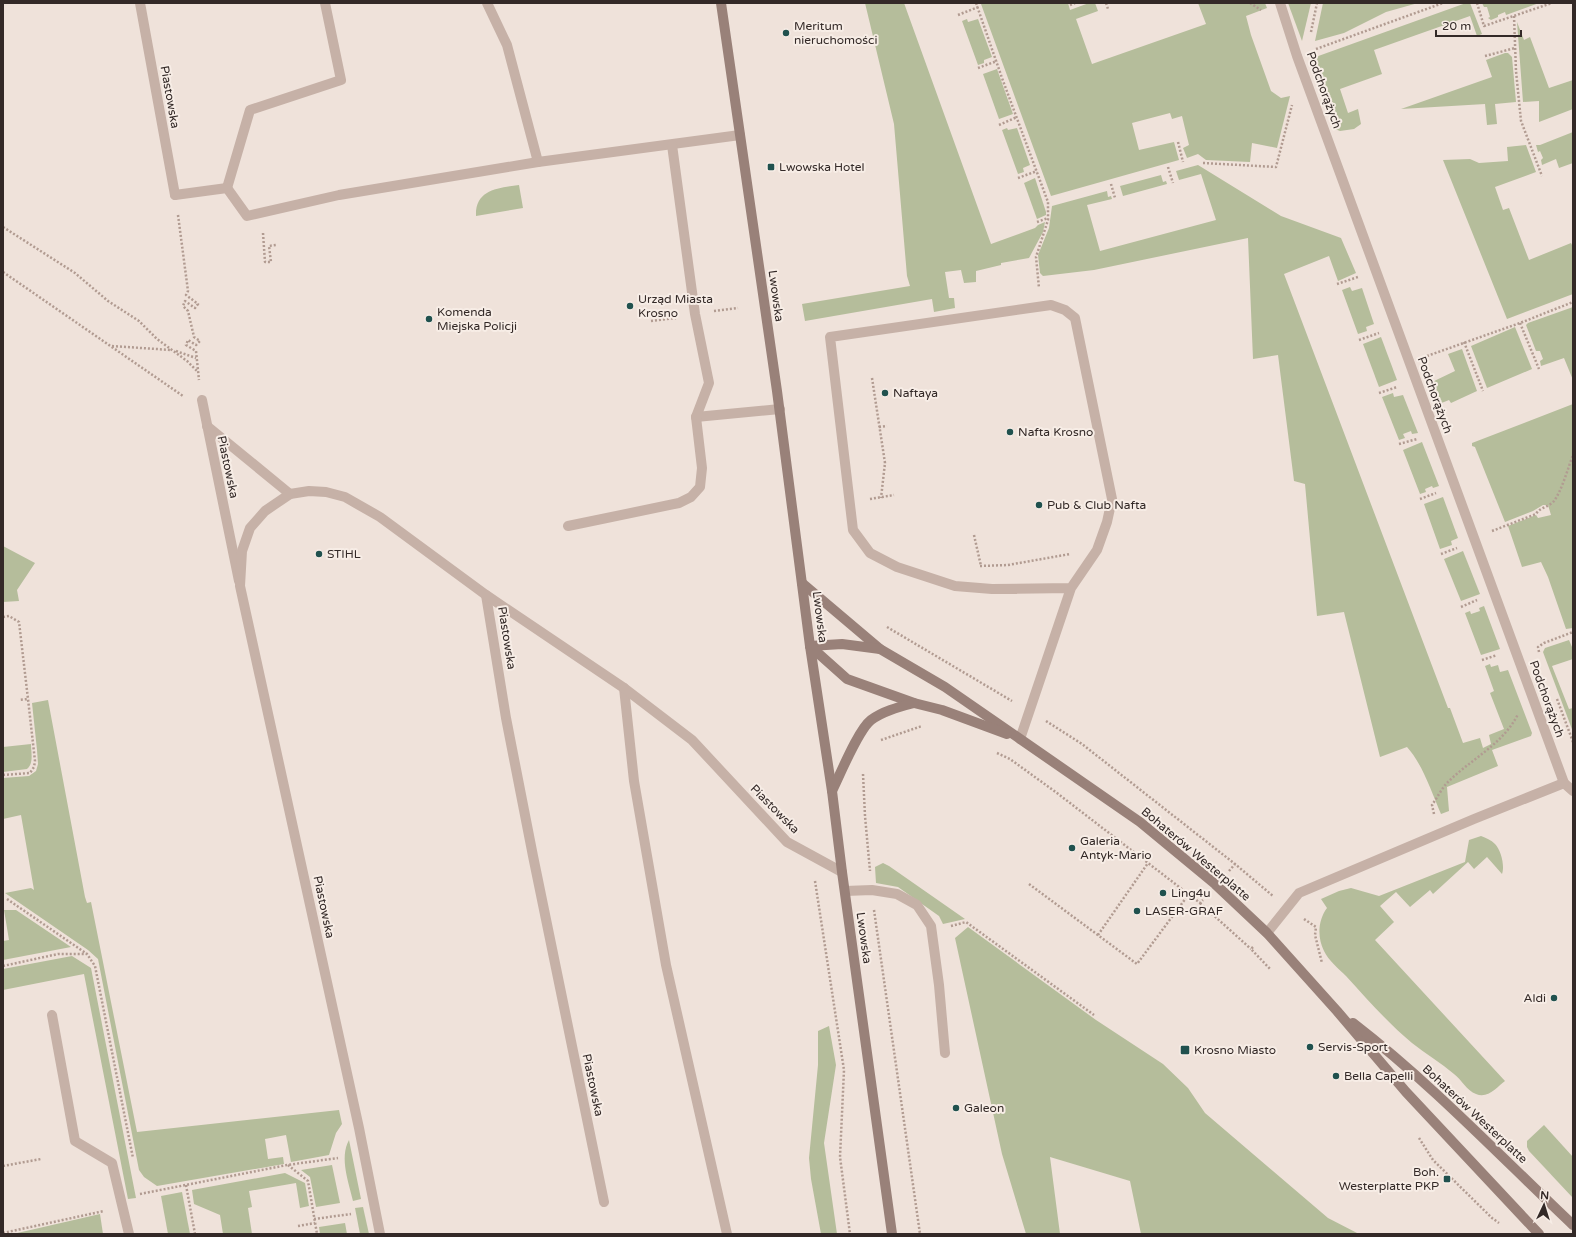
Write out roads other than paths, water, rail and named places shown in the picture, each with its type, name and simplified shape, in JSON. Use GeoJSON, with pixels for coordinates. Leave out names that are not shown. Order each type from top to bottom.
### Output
{"type":"FeatureCollection","features":[{"type":"Feature","properties":{"kind":"street","name":"Piastowska"},"geometry":{"type":"LineString","coordinates":[[140,3],[175,195],[227,188]]}},
{"type":"Feature","properties":{"kind":"street"},"geometry":{"type":"LineString","coordinates":[[325,3],[341,80],[250,110],[227,188],[247,216],[339,195],[538,162],[740,135]]}},
{"type":"Feature","properties":{"kind":"street"},"geometry":{"type":"LineString","coordinates":[[487,3],[507,45],[538,162]]}},
{"type":"Feature","properties":{"kind":"street","name":"Lwowska"},"geometry":{"type":"LineString","coordinates":[[721,3],[780,409],[810,646],[832,791],[892,1234]]}},
{"type":"Feature","properties":{"kind":"street","name":"Podchorążych"},"geometry":{"type":"LineString","coordinates":[[1280,3],[1297,56],[1564,783],[1573,791]]}},
{"type":"Feature","properties":{"kind":"street"},"geometry":{"type":"LineString","coordinates":[[568,526],[679,503],[691,497],[700,487],[702,468],[696,417],[709,383],[696,314],[672,145]]}},
{"type":"Feature","properties":{"kind":"street"},"geometry":{"type":"LineString","coordinates":[[1020,739],[1071,588],[1097,550],[1107,522],[1112,499],[1074,318],[1065,310],[1051,305],[830,337],[853,530],[870,553],[897,567],[955,586],[992,589],[1071,588]]}},
{"type":"Feature","properties":{"kind":"street","name":"Piastowska"},"geometry":{"type":"LineString","coordinates":[[202,405],[240,586],[359,1128],[380,1234]]}},
{"type":"Feature","properties":{"kind":"street"},"geometry":{"type":"LineString","coordinates":[[696,417],[780,409]]}},
{"type":"Feature","properties":{"kind":"street"},"geometry":{"type":"LineString","coordinates":[[207,426],[290,494]]}},
{"type":"Feature","properties":{"kind":"street","name":"Piastowska"},"geometry":{"type":"LineString","coordinates":[[240,586],[242,551],[250,528],[265,511],[290,494],[309,491],[326,492],[345,497],[380,517],[486,596],[624,688],[692,740],[787,842],[842,872]]}},
{"type":"Feature","properties":{"kind":"street","name":"Bohaterów Westerplatte"},"geometry":{"type":"LineString","coordinates":[[802,583],[880,649],[945,687],[1140,822],[1215,884],[1267,933],[1337,1011],[1406,1092],[1539,1234]]}},
{"type":"Feature","properties":{"kind":"street","name":"Piastowska"},"geometry":{"type":"LineString","coordinates":[[486,596],[506,718],[604,1202]]}},
{"type":"Feature","properties":{"kind":"street","name":"Bohaterów Westerplatte"},"geometry":{"type":"LineString","coordinates":[[810,646],[842,644],[880,649]]}},
{"type":"Feature","properties":{"kind":"street","name":"Bohaterów Westerplatte"},"geometry":{"type":"LineString","coordinates":[[810,646],[847,679],[914,703],[942,710],[1020,739]]}},
{"type":"Feature","properties":{"kind":"street"},"geometry":{"type":"LineString","coordinates":[[624,688],[634,781],[666,965],[727,1234]]}},
{"type":"Feature","properties":{"kind":"street","name":"Bohaterów Westerplatte"},"geometry":{"type":"LineString","coordinates":[[832,791],[856,742],[870,721],[895,708],[914,703]]}},
{"type":"Feature","properties":{"kind":"street"},"geometry":{"type":"LineString","coordinates":[[1267,933],[1299,893],[1474,819],[1564,783]]}},
{"type":"Feature","properties":{"kind":"street"},"geometry":{"type":"LineString","coordinates":[[845,891],[872,890],[897,894],[917,905],[931,926],[939,985],[945,1053]]}},
{"type":"Feature","properties":{"kind":"street","name":"Bohaterów Westerplatte"},"geometry":{"type":"LineString","coordinates":[[1337,1011],[1371,1037],[1444,1101],[1573,1225]]}},
{"type":"Feature","properties":{"kind":"street"},"geometry":{"type":"LineString","coordinates":[[52,1015],[75,1142],[112,1163],[129,1234]]}},
{"type":"Feature","properties":{"kind":"place","name":"Meritum nieruchomości"},"geometry":{"type":"Point","coordinates":[786,33]}},
{"type":"Feature","properties":{"kind":"place","name":"Lwowska Hotel"},"geometry":{"type":"Point","coordinates":[771,167]}},
{"type":"Feature","properties":{"kind":"place","name":"Urząd Miasta Krosno"},"geometry":{"type":"Point","coordinates":[630,306]}},
{"type":"Feature","properties":{"kind":"place","name":"Komenda Miejska Policji"},"geometry":{"type":"Point","coordinates":[429,319]}},
{"type":"Feature","properties":{"kind":"place","name":"Naftaya"},"geometry":{"type":"Point","coordinates":[885,393]}},
{"type":"Feature","properties":{"kind":"place","name":"Nafta Krosno"},"geometry":{"type":"Point","coordinates":[1010,432]}},
{"type":"Feature","properties":{"kind":"place","name":"Pub & Club Nafta"},"geometry":{"type":"Point","coordinates":[1039,505]}},
{"type":"Feature","properties":{"kind":"place","name":"STIHL"},"geometry":{"type":"Point","coordinates":[319,554]}},
{"type":"Feature","properties":{"kind":"place","name":"Galeria Antyk-Mario"},"geometry":{"type":"Point","coordinates":[1072,848]}},
{"type":"Feature","properties":{"kind":"place","name":"Ling4u"},"geometry":{"type":"Point","coordinates":[1163,893]}},
{"type":"Feature","properties":{"kind":"place","name":"LASER-GRAF"},"geometry":{"type":"Point","coordinates":[1137,911]}},
{"type":"Feature","properties":{"kind":"place","name":"Aldi"},"geometry":{"type":"Point","coordinates":[1554,998]}},
{"type":"Feature","properties":{"kind":"place","name":"Servis-Sport"},"geometry":{"type":"Point","coordinates":[1310,1047]}},
{"type":"Feature","properties":{"kind":"place","name":"Krosno Miasto"},"geometry":{"type":"Point","coordinates":[1185,1050]}},
{"type":"Feature","properties":{"kind":"place","name":"Bella Capelli"},"geometry":{"type":"Point","coordinates":[1336,1076]}},
{"type":"Feature","properties":{"kind":"place","name":"Galeon"},"geometry":{"type":"Point","coordinates":[956,1108]}},
{"type":"Feature","properties":{"kind":"place","name":"Boh. Westerplatte PKP"},"geometry":{"type":"Point","coordinates":[1447,1179]}}]}
